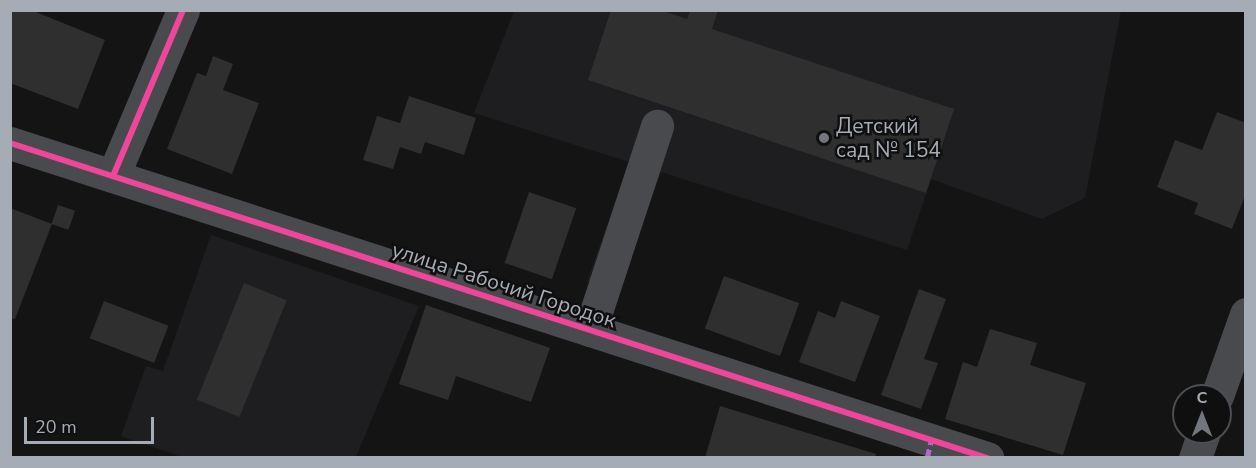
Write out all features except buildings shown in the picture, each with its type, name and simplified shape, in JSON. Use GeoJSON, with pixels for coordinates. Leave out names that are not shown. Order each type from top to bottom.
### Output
{"type":"FeatureCollection","features":[{"type":"Feature","properties":{"kind":"street"},"geometry":{"type":"LineString","coordinates":[[113,176],[183,10]]}},
{"type":"Feature","properties":{"kind":"street"},"geometry":{"type":"LineString","coordinates":[[590,330],[657,126]]}},
{"type":"Feature","properties":{"kind":"street","name":"улица Рабочий Городок"},"geometry":{"type":"LineString","coordinates":[[10,142],[987,458]]}},
{"type":"Feature","properties":{"kind":"street"},"geometry":{"type":"LineString","coordinates":[[1221,384],[1245,314]]}},
{"type":"Feature","properties":{"kind":"shaded area","name":"Детский сад № 154"},"geometry":{"type":"Polygon","coordinates":[[[514,11],[1121,11],[1085,198],[1042,219],[931,179],[907,250],[661,172],[618,292],[587,282],[629,162],[474,113],[514,11]]]}},
{"type":"Feature","properties":{"kind":"shaded area"},"geometry":{"type":"Polygon","coordinates":[[[211,235],[419,306],[356,457],[182,457],[121,436],[146,366],[163,371],[211,235]]]}},
{"type":"Feature","properties":{"kind":"marked path"},"geometry":{"type":"LineString","coordinates":[[927,458],[931,440]]}},
{"type":"Feature","properties":{"kind":"cycle path"},"geometry":{"type":"LineString","coordinates":[[113,176],[183,10]]}},
{"type":"Feature","properties":{"kind":"cycle path"},"geometry":{"type":"LineString","coordinates":[[10,143],[987,458]]}},
{"type":"Feature","properties":{"kind":"place","name":"Детский сад № 154"},"geometry":{"type":"Point","coordinates":[824,138]}}]}
